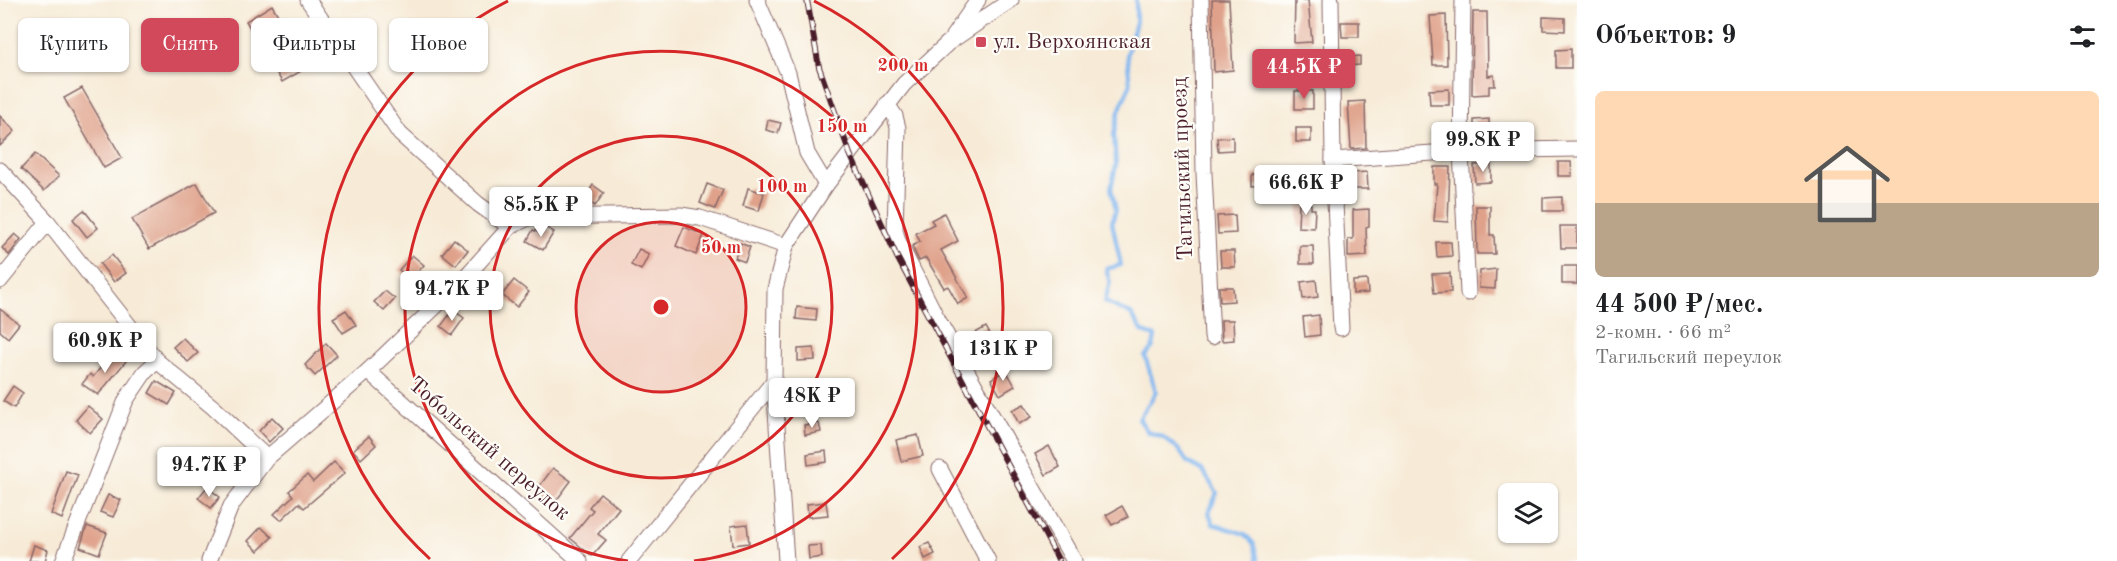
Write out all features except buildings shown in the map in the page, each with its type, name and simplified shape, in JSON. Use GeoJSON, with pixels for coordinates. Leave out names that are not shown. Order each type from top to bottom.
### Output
{"type":"FeatureCollection","features":[{"type":"Feature","properties":{"kind":"street"},"geometry":{"type":"LineString","coordinates":[[308,0],[400,134],[478,204],[510,227]]}},
{"type":"Feature","properties":{"kind":"street"},"geometry":{"type":"LineString","coordinates":[[757,0],[788,73],[807,153],[826,185]]}},
{"type":"Feature","properties":{"kind":"street"},"geometry":{"type":"LineString","coordinates":[[786,561],[774,381],[775,289],[786,246],[826,185],[887,104],[948,43],[978,0]]}},
{"type":"Feature","properties":{"kind":"street"},"geometry":{"type":"LineString","coordinates":[[948,43],[1011,0]]}},
{"type":"Feature","properties":{"kind":"street","name":"Тагильский проезд"},"geometry":{"type":"LineString","coordinates":[[1201,0],[1204,173],[1212,337]]}},
{"type":"Feature","properties":{"kind":"street"},"geometry":{"type":"LineString","coordinates":[[1331,0],[1333,160],[1341,328]]}},
{"type":"Feature","properties":{"kind":"street"},"geometry":{"type":"LineString","coordinates":[[1463,0],[1461,151],[1468,293]]}},
{"type":"Feature","properties":{"kind":"street"},"geometry":{"type":"LineString","coordinates":[[887,104],[895,116],[898,128],[895,230],[898,241],[938,320],[1074,561]]}},
{"type":"Feature","properties":{"kind":"street"},"geometry":{"type":"LineString","coordinates":[[1333,160],[1461,151],[1577,149]]}},
{"type":"Feature","properties":{"kind":"street"},"geometry":{"type":"LineString","coordinates":[[0,171],[48,222],[157,361],[214,408],[267,458]]}},
{"type":"Feature","properties":{"kind":"street"},"geometry":{"type":"LineString","coordinates":[[209,561],[231,506],[267,458],[368,371],[460,283],[510,227],[530,217],[681,215],[700,218],[786,246]]}},
{"type":"Feature","properties":{"kind":"street"},"geometry":{"type":"LineString","coordinates":[[0,281],[48,222]]}},
{"type":"Feature","properties":{"kind":"street"},"geometry":{"type":"LineString","coordinates":[[63,561],[126,400],[145,372],[157,361]]}},
{"type":"Feature","properties":{"kind":"street","name":"Тобольский переулок"},"geometry":{"type":"LineString","coordinates":[[368,371],[580,561]]}},
{"type":"Feature","properties":{"kind":"street"},"geometry":{"type":"LineString","coordinates":[[629,561],[774,381]]}},
{"type":"Feature","properties":{"kind":"street"},"geometry":{"type":"LineString","coordinates":[[940,469],[988,561]]}},
{"type":"Feature","properties":{"kind":"waterway"},"geometry":{"type":"LineString","coordinates":[[1136,0],[1136,22],[1127,54],[1130,85],[1119,111],[1114,134],[1116,165],[1111,188],[1116,210],[1112,222],[1121,265],[1106,269],[1110,282],[1105,302],[1131,314],[1143,332],[1155,336],[1153,347],[1145,356],[1156,392],[1139,419],[1148,432],[1163,437],[1179,450],[1187,462],[1202,470],[1217,493],[1209,512],[1213,524],[1245,534],[1254,544],[1258,561]]}},
{"type":"Feature","properties":{"kind":"railway"},"geometry":{"type":"LineString","coordinates":[[807,0],[819,67],[850,154],[897,257],[1059,561]]}},
{"type":"Feature","properties":{"kind":"place","name":"ул. Верхоянская"},"geometry":{"type":"Point","coordinates":[981,42]}}]}
